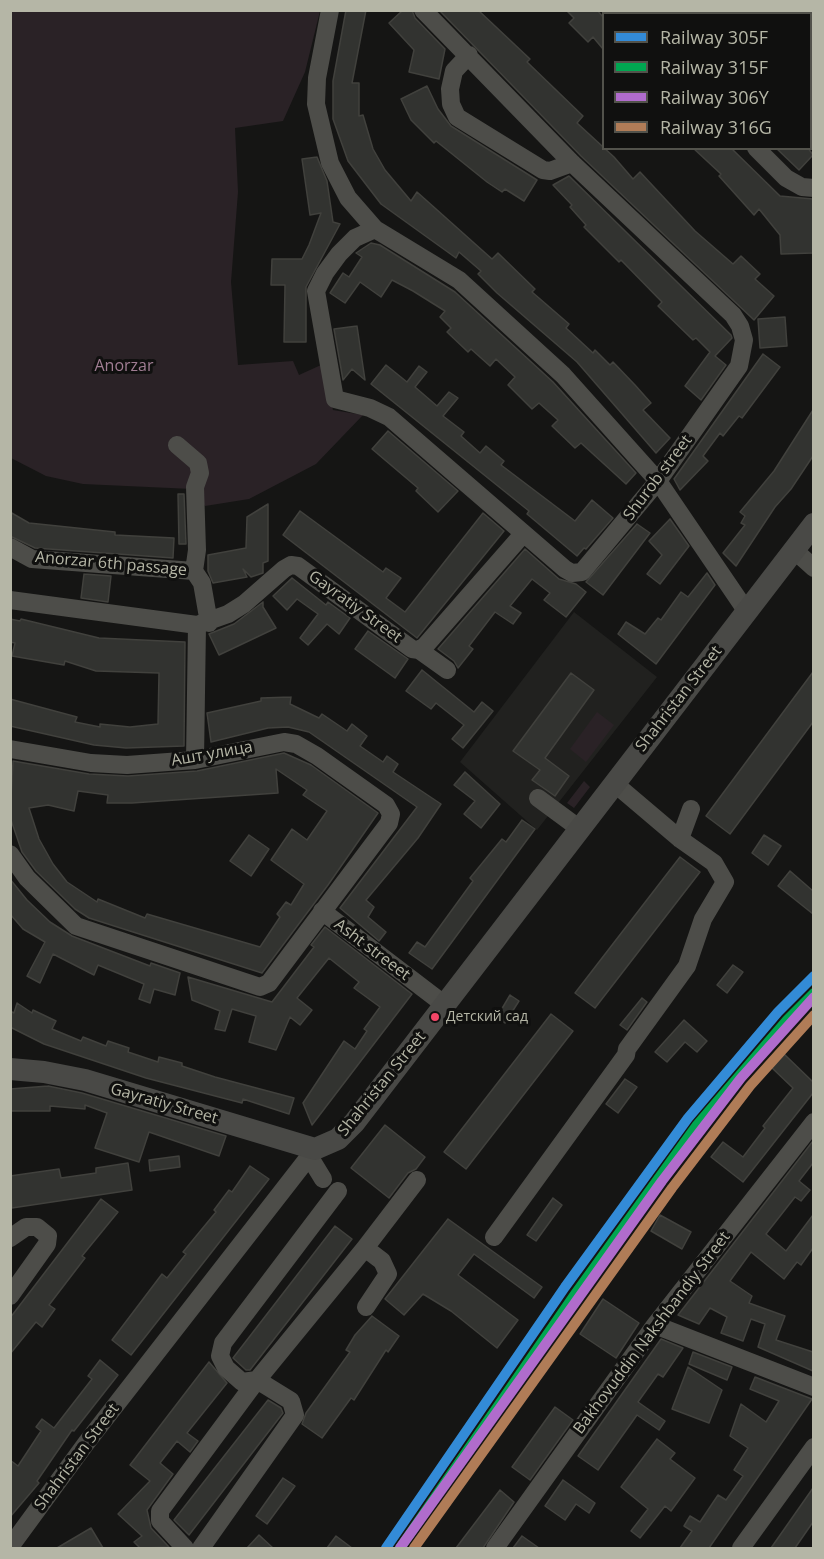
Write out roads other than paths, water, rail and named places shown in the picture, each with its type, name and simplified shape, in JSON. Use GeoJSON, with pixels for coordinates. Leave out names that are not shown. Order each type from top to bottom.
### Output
{"type":"FeatureCollection","features":[{"type":"Feature","properties":{"kind":"main road","name":"Shahristan Street"},"geometry":{"type":"LineString","coordinates":[[312,1152],[327,1146],[347,1132],[813,524]]}},
{"type":"Feature","properties":{"kind":"main road","name":"Gayratiy Street"},"geometry":{"type":"LineString","coordinates":[[10,1069],[44,1072],[85,1080],[312,1152]]}},
{"type":"Feature","properties":{"kind":"street"},"geometry":{"type":"LineString","coordinates":[[330,10],[317,78],[316,104],[320,128],[338,181],[375,229],[459,280],[563,375],[658,481],[747,612]]}},
{"type":"Feature","properties":{"kind":"street","name":"Shurob street"},"geometry":{"type":"LineString","coordinates":[[375,229],[355,238],[339,254],[325,273],[316,291],[335,399],[370,408],[389,417],[565,569],[572,573],[582,572],[658,481],[740,366],[744,340],[740,326],[733,315],[572,163],[423,10]]}},
{"type":"Feature","properties":{"kind":"street"},"geometry":{"type":"LineString","coordinates":[[469,55],[454,71],[450,89],[451,104],[457,117],[543,170],[550,171],[572,163]]}},
{"type":"Feature","properties":{"kind":"street"},"geometry":{"type":"LineString","coordinates":[[758,150],[786,178],[802,187],[813,188]]}},
{"type":"Feature","properties":{"kind":"street"},"geometry":{"type":"LineString","coordinates":[[177,445],[198,463],[200,473],[195,488],[197,550],[194,571]]}},
{"type":"Feature","properties":{"kind":"street","name":"Gayratiy Street"},"geometry":{"type":"LineString","coordinates":[[203,624],[244,604],[291,565],[298,566],[412,649],[419,650],[523,534]]}},
{"type":"Feature","properties":{"kind":"street","name":"Anorzar 6th passage"},"geometry":{"type":"LineString","coordinates":[[10,548],[32,559],[194,571],[202,582],[203,624],[195,760]]}},
{"type":"Feature","properties":{"kind":"street"},"geometry":{"type":"LineString","coordinates":[[794,550],[813,568]]}},
{"type":"Feature","properties":{"kind":"street"},"geometry":{"type":"LineString","coordinates":[[10,600],[203,624]]}},
{"type":"Feature","properties":{"kind":"street"},"geometry":{"type":"LineString","coordinates":[[419,650],[447,670]]}},
{"type":"Feature","properties":{"kind":"street","name":"Ашт улица"},"geometry":{"type":"LineString","coordinates":[[10,749],[91,763],[127,765],[195,760],[271,743],[296,744],[386,805],[391,814],[389,823],[322,911]]}},
{"type":"Feature","properties":{"kind":"street"},"geometry":{"type":"LineString","coordinates":[[494,1237],[626,1055],[627,1049],[687,966],[703,919],[725,882],[714,863],[680,839],[614,783]]}},
{"type":"Feature","properties":{"kind":"street"},"geometry":{"type":"LineString","coordinates":[[538,798],[580,829]]}},
{"type":"Feature","properties":{"kind":"street"},"geometry":{"type":"LineString","coordinates":[[680,839],[691,809]]}},
{"type":"Feature","properties":{"kind":"street"},"geometry":{"type":"LineString","coordinates":[[10,854],[27,878],[76,926],[260,987],[269,982],[322,911],[445,1005]]}},
{"type":"Feature","properties":{"kind":"street","name":"Bakhovuddin Nakshbandiy Street"},"geometry":{"type":"LineString","coordinates":[[495,1548],[655,1325],[813,1122]]}},
{"type":"Feature","properties":{"kind":"street"},"geometry":{"type":"LineString","coordinates":[[312,1152],[323,1179]]}},
{"type":"Feature","properties":{"kind":"street","name":"Shahristan Street"},"geometry":{"type":"LineString","coordinates":[[10,1547],[87,1442],[312,1152]]}},
{"type":"Feature","properties":{"kind":"street"},"geometry":{"type":"LineString","coordinates":[[185,1548],[160,1521],[160,1511],[257,1380],[366,1248],[417,1180]]}},
{"type":"Feature","properties":{"kind":"street"},"geometry":{"type":"LineString","coordinates":[[201,1548],[295,1415],[291,1401],[257,1380],[242,1382],[226,1368],[220,1356],[223,1343],[338,1191]]}},
{"type":"Feature","properties":{"kind":"street"},"geometry":{"type":"LineString","coordinates":[[10,1238],[26,1227],[37,1227],[48,1236],[47,1244],[10,1296]]}},
{"type":"Feature","properties":{"kind":"street"},"geometry":{"type":"LineString","coordinates":[[366,1248],[382,1261],[388,1274],[366,1307]]}},
{"type":"Feature","properties":{"kind":"street"},"geometry":{"type":"LineString","coordinates":[[655,1325],[813,1387]]}},
{"type":"Feature","properties":{"kind":"street"},"geometry":{"type":"LineString","coordinates":[[741,1548],[813,1447]]}},
{"type":"Feature","properties":{"kind":"rail line","name":"305F"},"geometry":{"type":"LineString","coordinates":[[386,1548],[565,1287],[688,1118],[778,1012],[814,976]]}},
{"type":"Feature","properties":{"kind":"rail line","name":"315F"},"geometry":{"type":"LineString","coordinates":[[400,1548],[575,1294],[697,1125],[787,1020],[814,993]]}},
{"type":"Feature","properties":{"kind":"rail line","name":"306Y"},"geometry":{"type":"LineString","coordinates":[[400,1548],[662,1181],[741,1078],[814,997]]}},
{"type":"Feature","properties":{"kind":"rail line","name":"316G"},"geometry":{"type":"LineString","coordinates":[[414,1548],[672,1188],[750,1086],[814,1015]]}},
{"type":"Feature","properties":{"kind":"place","name":"Детский сад"},"geometry":{"type":"Point","coordinates":[435,1017]}},
{"type":"Feature","properties":{"kind":"park label","name":"Anorzar"},"geometry":{"type":"Point","coordinates":[124,366]}}]}
